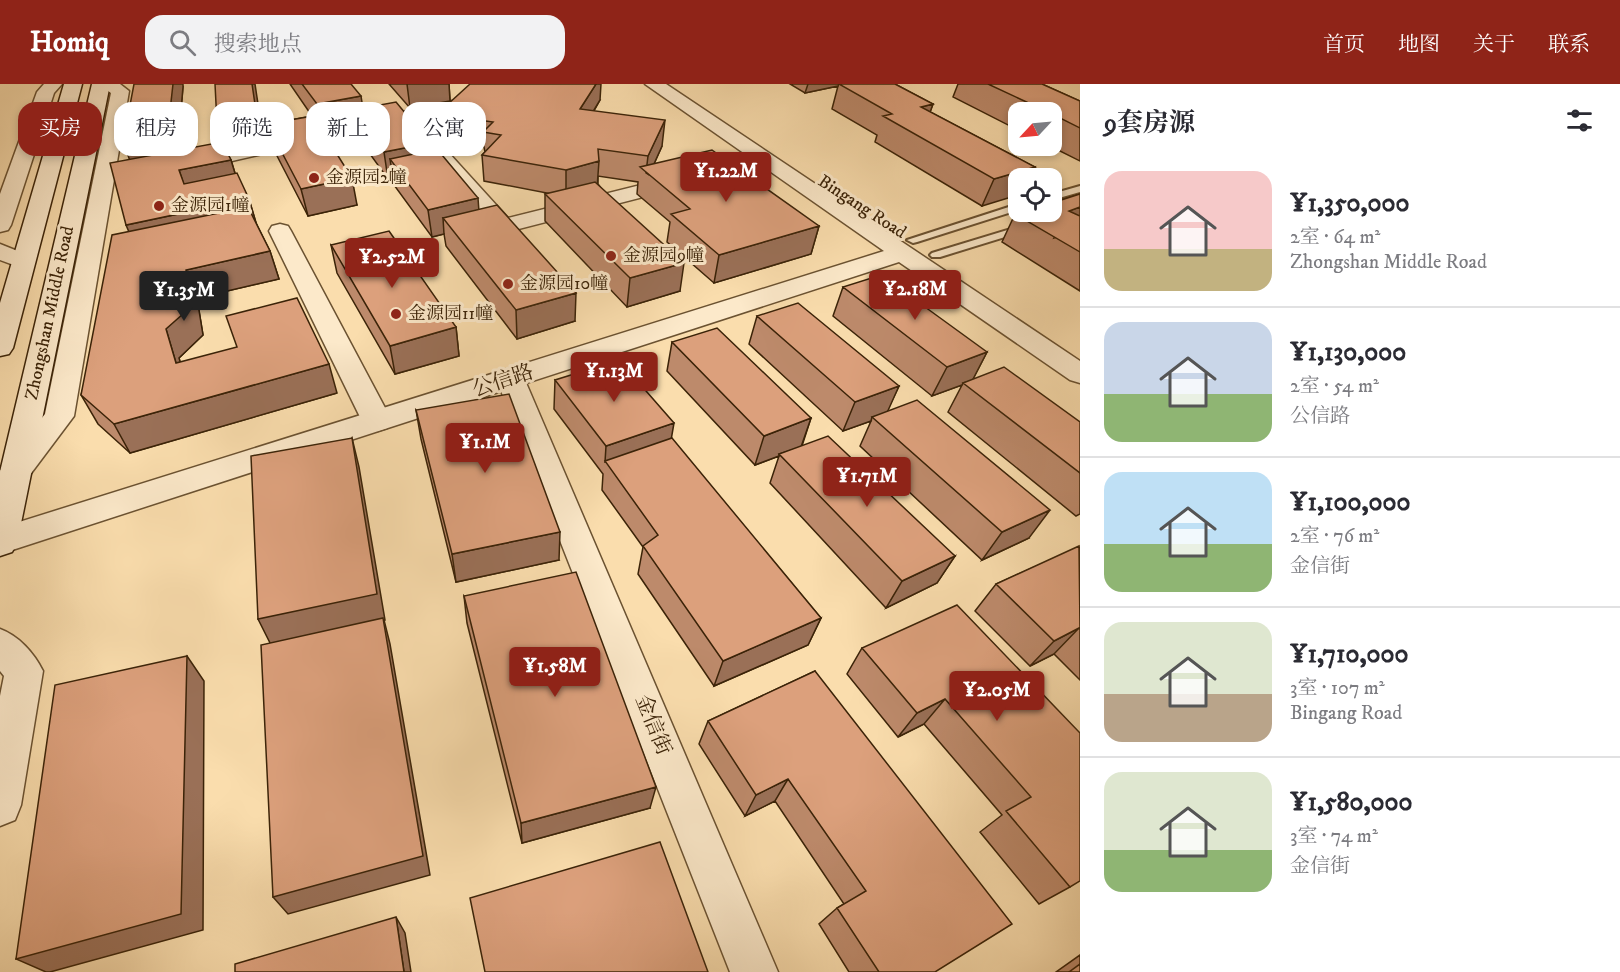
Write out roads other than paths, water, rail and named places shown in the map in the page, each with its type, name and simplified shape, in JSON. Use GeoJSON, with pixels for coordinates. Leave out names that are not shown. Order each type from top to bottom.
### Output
{"type":"FeatureCollection","features":[{"type":"Feature","properties":{"kind":"street"},"geometry":{"type":"LineString","coordinates":[[43,102],[46,92],[53,84]]}},
{"type":"Feature","properties":{"kind":"street","name":"Zhongshan Middle Road"},"geometry":{"type":"LineString","coordinates":[[68,102],[73,84]]}},
{"type":"Feature","properties":{"kind":"street","name":"Zhongshan Middle Road"},"geometry":{"type":"LineString","coordinates":[[0,542],[76,191],[103,117],[101,84]]}},
{"type":"Feature","properties":{"kind":"street"},"geometry":{"type":"LineString","coordinates":[[15,472],[59,416],[88,253],[111,183],[103,117],[120,91],[107,84]]}},
{"type":"Feature","properties":{"kind":"street"},"geometry":{"type":"LineString","coordinates":[[470,102],[553,84]]}},
{"type":"Feature","properties":{"kind":"street","name":"Bingang Road"},"geometry":{"type":"LineString","coordinates":[[654,84],[765,160],[908,247],[936,255],[1080,350]]}},
{"type":"Feature","properties":{"kind":"street","name":"Bingang Road"},"geometry":{"type":"LineString","coordinates":[[674,84],[908,247],[1080,374]]}},
{"type":"Feature","properties":{"kind":"street"},"geometry":{"type":"LineString","coordinates":[[166,170],[402,117]]}},
{"type":"Feature","properties":{"kind":"street"},"geometry":{"type":"LineString","coordinates":[[1,220],[24,156]]}},
{"type":"Feature","properties":{"kind":"street","name":"Zhongshan Middle Road"},"geometry":{"type":"LineString","coordinates":[[0,348],[52,156]]}},
{"type":"Feature","properties":{"kind":"street"},"geometry":{"type":"LineString","coordinates":[[441,156],[503,226],[765,160]]}},
{"type":"Feature","properties":{"kind":"street"},"geometry":{"type":"LineString","coordinates":[[76,191],[111,183]]}},
{"type":"Feature","properties":{"kind":"street"},"geometry":{"type":"LineString","coordinates":[[280,231],[377,421]]}},
{"type":"Feature","properties":{"kind":"street"},"geometry":{"type":"LineString","coordinates":[[66,240],[88,253]]}},
{"type":"Feature","properties":{"kind":"street","name":"公信路"},"geometry":{"type":"LineString","coordinates":[[0,542],[908,247]]}},
{"type":"Feature","properties":{"kind":"street"},"geometry":{"type":"LineString","coordinates":[[0,250],[22,261]]}},
{"type":"Feature","properties":{"kind":"street","name":"金信街"},"geometry":{"type":"LineString","coordinates":[[510,378],[754,972]]}},
{"type":"Feature","properties":{"kind":"street"},"geometry":{"type":"LineString","coordinates":[[0,645],[24,671],[0,805]]}},
{"type":"Feature","properties":{"kind":"lane"},"geometry":{"type":"LineString","coordinates":[[1062,194],[1080,189]]}},
{"type":"Feature","properties":{"kind":"lane"},"geometry":{"type":"LineString","coordinates":[[908,247],[1008,211]]}},
{"type":"Feature","properties":{"kind":"lane"},"geometry":{"type":"LineString","coordinates":[[936,255],[1034,224]]}},
{"type":"Feature","properties":{"kind":"place","name":"金源园2幢"},"geometry":{"type":"Point","coordinates":[314,178]}},
{"type":"Feature","properties":{"kind":"place","name":"金源园1幢"},"geometry":{"type":"Point","coordinates":[159,206]}},
{"type":"Feature","properties":{"kind":"place","name":"金源园9幢"},"geometry":{"type":"Point","coordinates":[611,256]}},
{"type":"Feature","properties":{"kind":"place","name":"金源园10幢"},"geometry":{"type":"Point","coordinates":[508,284]}},
{"type":"Feature","properties":{"kind":"place","name":"金源园11幢"},"geometry":{"type":"Point","coordinates":[396,314]}}]}
